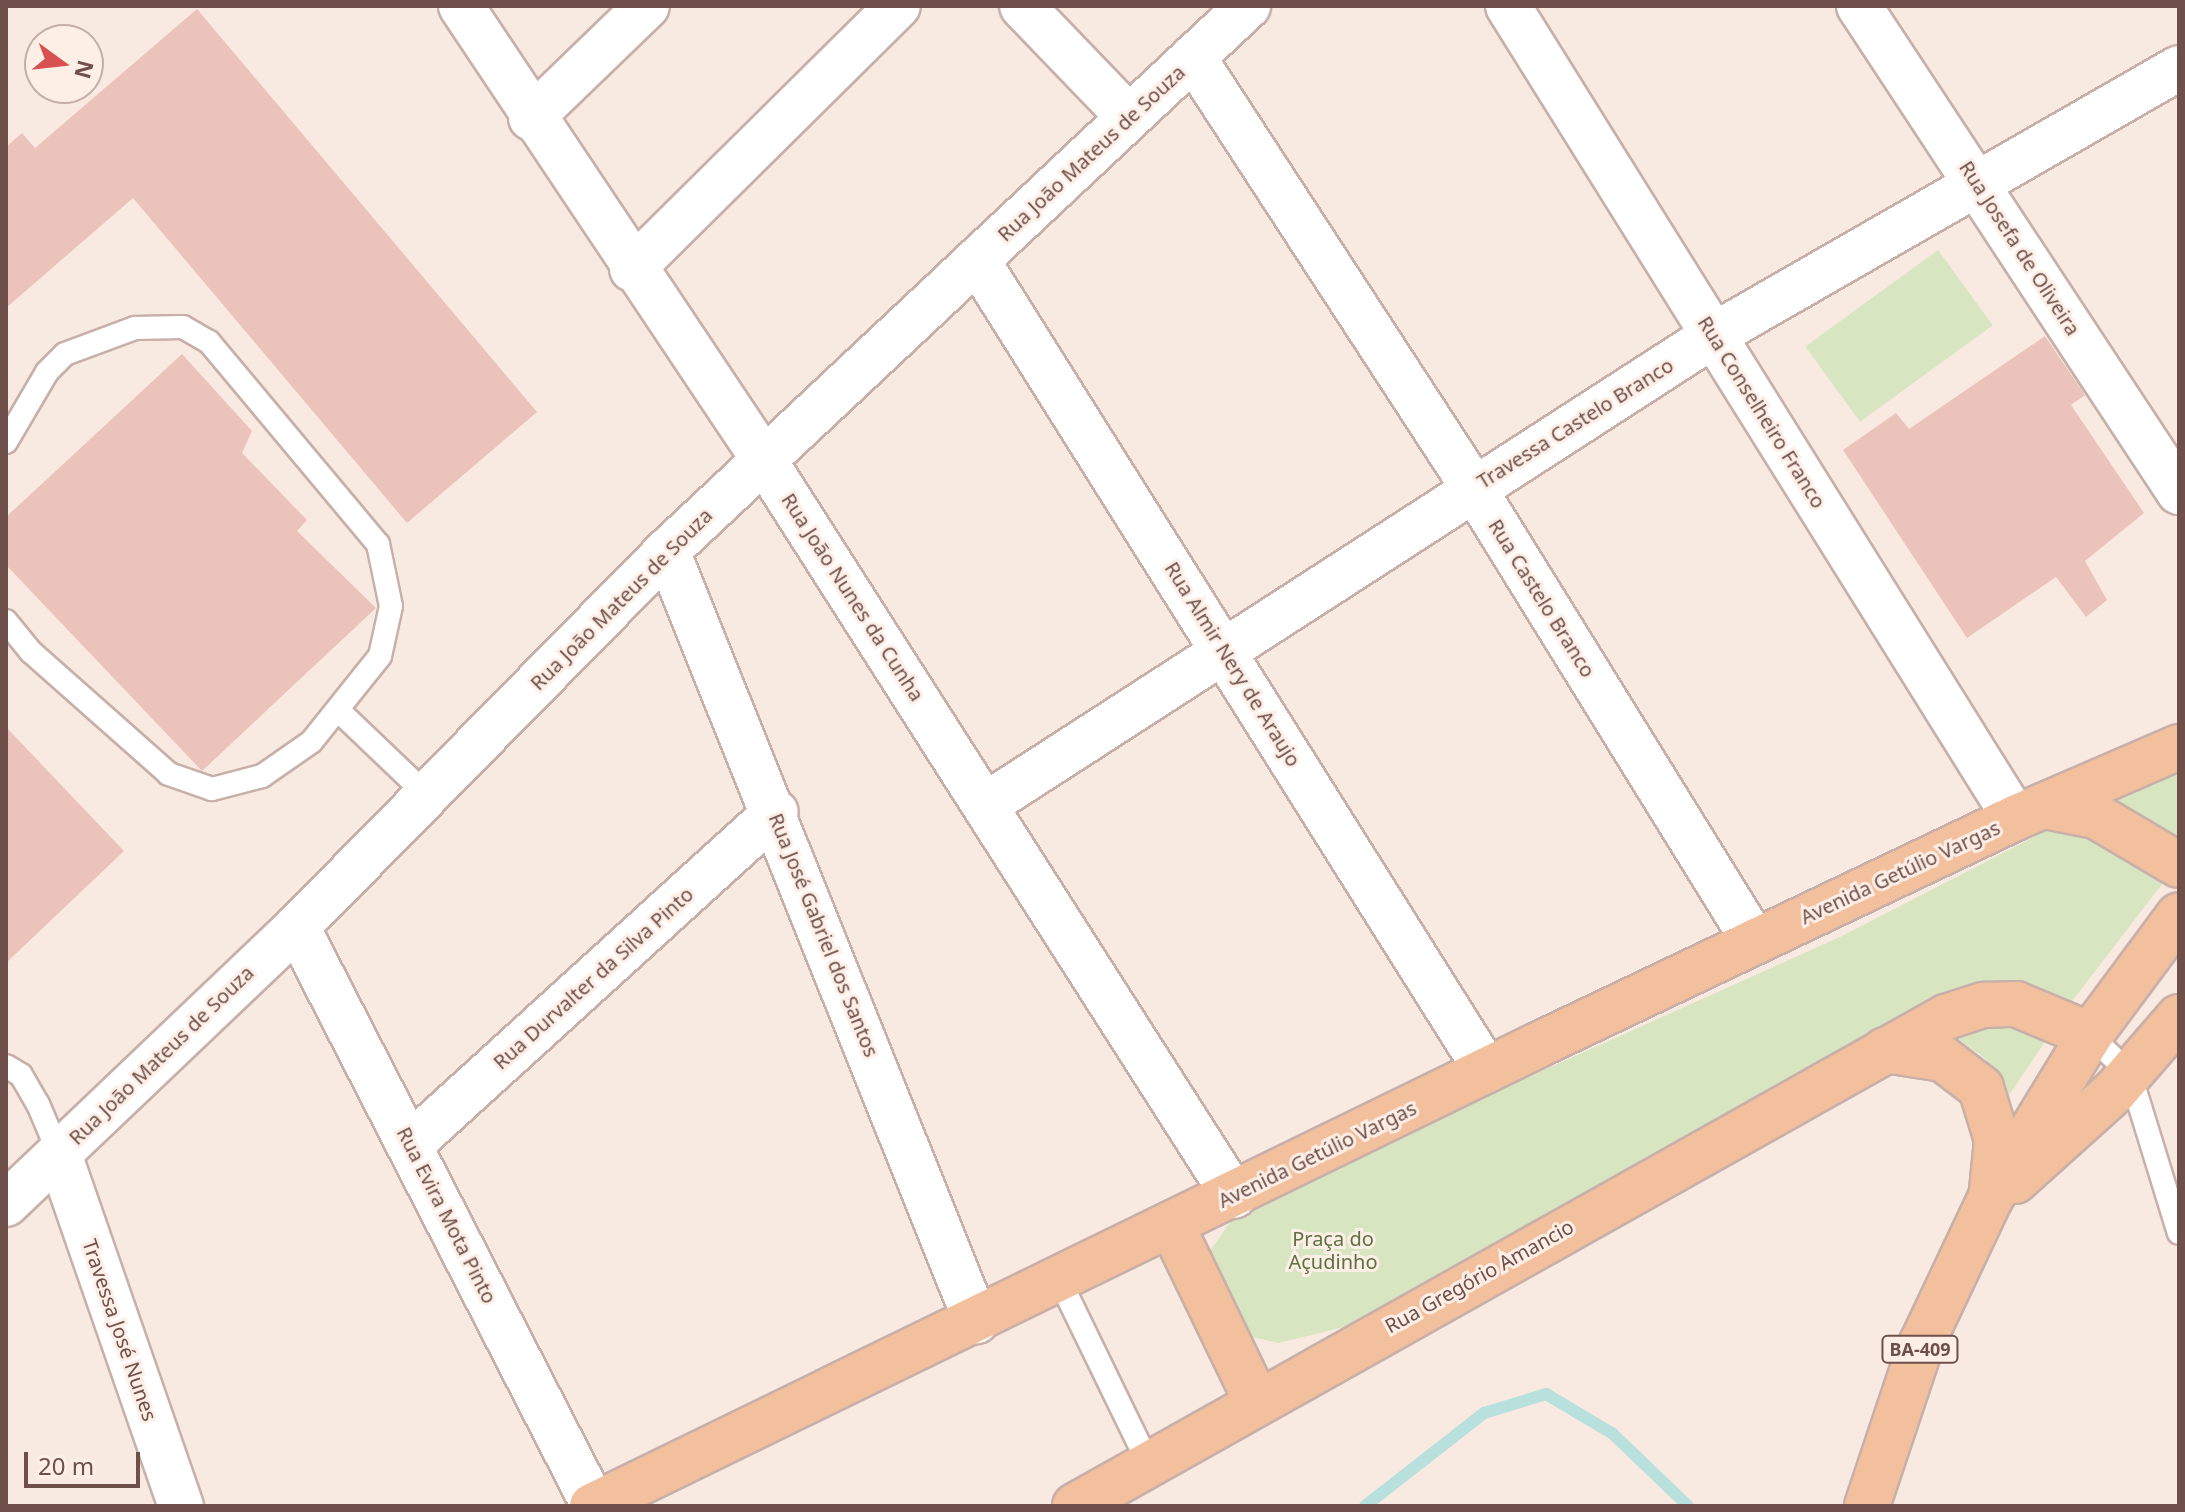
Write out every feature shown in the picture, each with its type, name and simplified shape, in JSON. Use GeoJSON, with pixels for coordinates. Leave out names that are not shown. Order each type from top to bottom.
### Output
{"type":"FeatureCollection","features":[{"type":"Feature","properties":{"kind":"main road","name":"Avenida Getúlio Vargas"},"geometry":{"type":"LineString","coordinates":[[593,1506],[976,1321],[1058,1277],[1234,1196],[1754,941],[2030,812],[2179,747]]}},
{"type":"Feature","properties":{"kind":"main road"},"geometry":{"type":"LineString","coordinates":[[2030,812],[2096,816],[2179,865]]}},
{"type":"Feature","properties":{"kind":"main road","name":"BA-409"},"geometry":{"type":"LineString","coordinates":[[1867,1506],[1921,1345],[1990,1199],[2090,1035],[2179,915]]}},
{"type":"Feature","properties":{"kind":"main road","name":"Rua Gregório Amancio"},"geometry":{"type":"LineString","coordinates":[[1075,1506],[1147,1460],[1946,1017],[1999,1004],[2031,1007],[2090,1035]]}},
{"type":"Feature","properties":{"kind":"main road"},"geometry":{"type":"LineString","coordinates":[[1990,1199],[2130,1074],[2179,1017]]}},
{"type":"Feature","properties":{"kind":"main road"},"geometry":{"type":"LineString","coordinates":[[1885,1050],[1943,1059],[1981,1088],[1997,1140],[1990,1199]]}},
{"type":"Feature","properties":{"kind":"main road"},"geometry":{"type":"LineString","coordinates":[[1171,1224],[1256,1400]]}},
{"type":"Feature","properties":{"kind":"street","name":"Rua João Nunes da Cunha"},"geometry":{"type":"LineString","coordinates":[[461,6],[531,118],[764,460],[987,804],[1234,1196]]}},
{"type":"Feature","properties":{"kind":"street"},"geometry":{"type":"LineString","coordinates":[[531,118],[647,6]]}},
{"type":"Feature","properties":{"kind":"street"},"geometry":{"type":"LineString","coordinates":[[632,269],[898,6]]}},
{"type":"Feature","properties":{"kind":"street"},"geometry":{"type":"LineString","coordinates":[[1022,6],[1127,115]]}},
{"type":"Feature","properties":{"kind":"street","name":"Rua João Mateus de Souza"},"geometry":{"type":"LineString","coordinates":[[6,1204],[297,927],[667,551],[1127,115],[1248,6]]}},
{"type":"Feature","properties":{"kind":"street","name":"Rua Conselheiro Franco"},"geometry":{"type":"LineString","coordinates":[[1508,6],[1714,335],[2030,812]]}},
{"type":"Feature","properties":{"kind":"street","name":"Rua Josefa de Oliveira"},"geometry":{"type":"LineString","coordinates":[[1859,6],[2179,492]]}},
{"type":"Feature","properties":{"kind":"street","name":"Rua Castelo Branco"},"geometry":{"type":"LineString","coordinates":[[1193,57],[1473,487],[1754,941]]}},
{"type":"Feature","properties":{"kind":"street","name":"Travessa Castelo Branco"},"geometry":{"type":"LineString","coordinates":[[987,804],[1223,648],[1714,335],[1975,180],[2179,68]]}},
{"type":"Feature","properties":{"kind":"street","name":"Rua Almir Nery de Araujo"},"geometry":{"type":"LineString","coordinates":[[977,260],[1486,1070]]}},
{"type":"Feature","properties":{"kind":"street","name":"Rua José Gabriel dos Santos"},"geometry":{"type":"LineString","coordinates":[[667,551],[776,812],[976,1321]]}},
{"type":"Feature","properties":{"kind":"street","name":"Rua Durvalter da Silva Pinto"},"geometry":{"type":"LineString","coordinates":[[411,1144],[776,812]]}},
{"type":"Feature","properties":{"kind":"street","name":"Rua Evira Mota Pinto"},"geometry":{"type":"LineString","coordinates":[[297,927],[411,1144],[593,1506]]}},
{"type":"Feature","properties":{"kind":"street","name":"Travessa José Nunes"},"geometry":{"type":"LineString","coordinates":[[59,1154],[181,1506]]}},
{"type":"Feature","properties":{"kind":"lane"},"geometry":{"type":"LineString","coordinates":[[6,442],[47,372],[85,342],[170,325],[209,342],[378,544],[391,606],[380,656],[339,711],[311,742],[262,776],[212,789],[188,784],[169,774],[111,723],[6,621]]}},
{"type":"Feature","properties":{"kind":"lane"},"geometry":{"type":"LineString","coordinates":[[339,711],[427,795]]}},
{"type":"Feature","properties":{"kind":"lane"},"geometry":{"type":"LineString","coordinates":[[2090,1035],[2130,1074],[2179,1233]]}},
{"type":"Feature","properties":{"kind":"lane"},"geometry":{"type":"LineString","coordinates":[[6,1066],[33,1094],[59,1154]]}},
{"type":"Feature","properties":{"kind":"lane"},"geometry":{"type":"LineString","coordinates":[[1058,1277],[1147,1460]]}},
{"type":"Feature","properties":{"kind":"green space"},"geometry":{"type":"Polygon","coordinates":[[[1938,250],[1993,325],[1860,422],[1805,346],[1938,250]]]}},
{"type":"Feature","properties":{"kind":"green space"},"geometry":{"type":"Polygon","coordinates":[[[2179,771],[2179,854],[2102,806],[2179,771]]]}},
{"type":"Feature","properties":{"kind":"green space","name":"Praça do Açudinho"},"geometry":{"type":"Polygon","coordinates":[[[2059,824],[2116,839],[2166,879],[2066,1009],[1996,983],[1360,1323],[1279,1343],[1248,1336],[1208,1283],[1211,1249],[1242,1206],[1842,936],[2059,824]]]}},
{"type":"Feature","properties":{"kind":"green space"},"geometry":{"type":"Polygon","coordinates":[[[1997,1019],[2049,1036],[2009,1095],[1986,1059],[1951,1034],[1997,1019]]]}},
{"type":"Feature","properties":{"kind":"building"},"geometry":{"type":"Polygon","coordinates":[[[197,9],[537,412],[407,523],[133,198],[6,308],[6,147],[22,133],[35,148],[86,104],[104,104],[104,89],[197,9]]]}},
{"type":"Feature","properties":{"kind":"building"},"geometry":{"type":"Polygon","coordinates":[[[2045,336],[2085,395],[2071,405],[2144,513],[2085,561],[2107,600],[2086,617],[2056,577],[1967,638],[1843,450],[1896,413],[1909,429],[2045,336]]]}},
{"type":"Feature","properties":{"kind":"building"},"geometry":{"type":"Polygon","coordinates":[[[182,354],[252,431],[242,453],[307,520],[297,531],[376,608],[202,771],[6,565],[6,517],[182,354]]]}},
{"type":"Feature","properties":{"kind":"building"},"geometry":{"type":"Polygon","coordinates":[[[6,727],[124,851],[6,963],[6,727]]]}},
{"type":"Feature","properties":{"kind":"waterway"},"geometry":{"type":"LineString","coordinates":[[1365,1506],[1484,1413],[1546,1394],[1613,1434],[1688,1506]]}}]}
